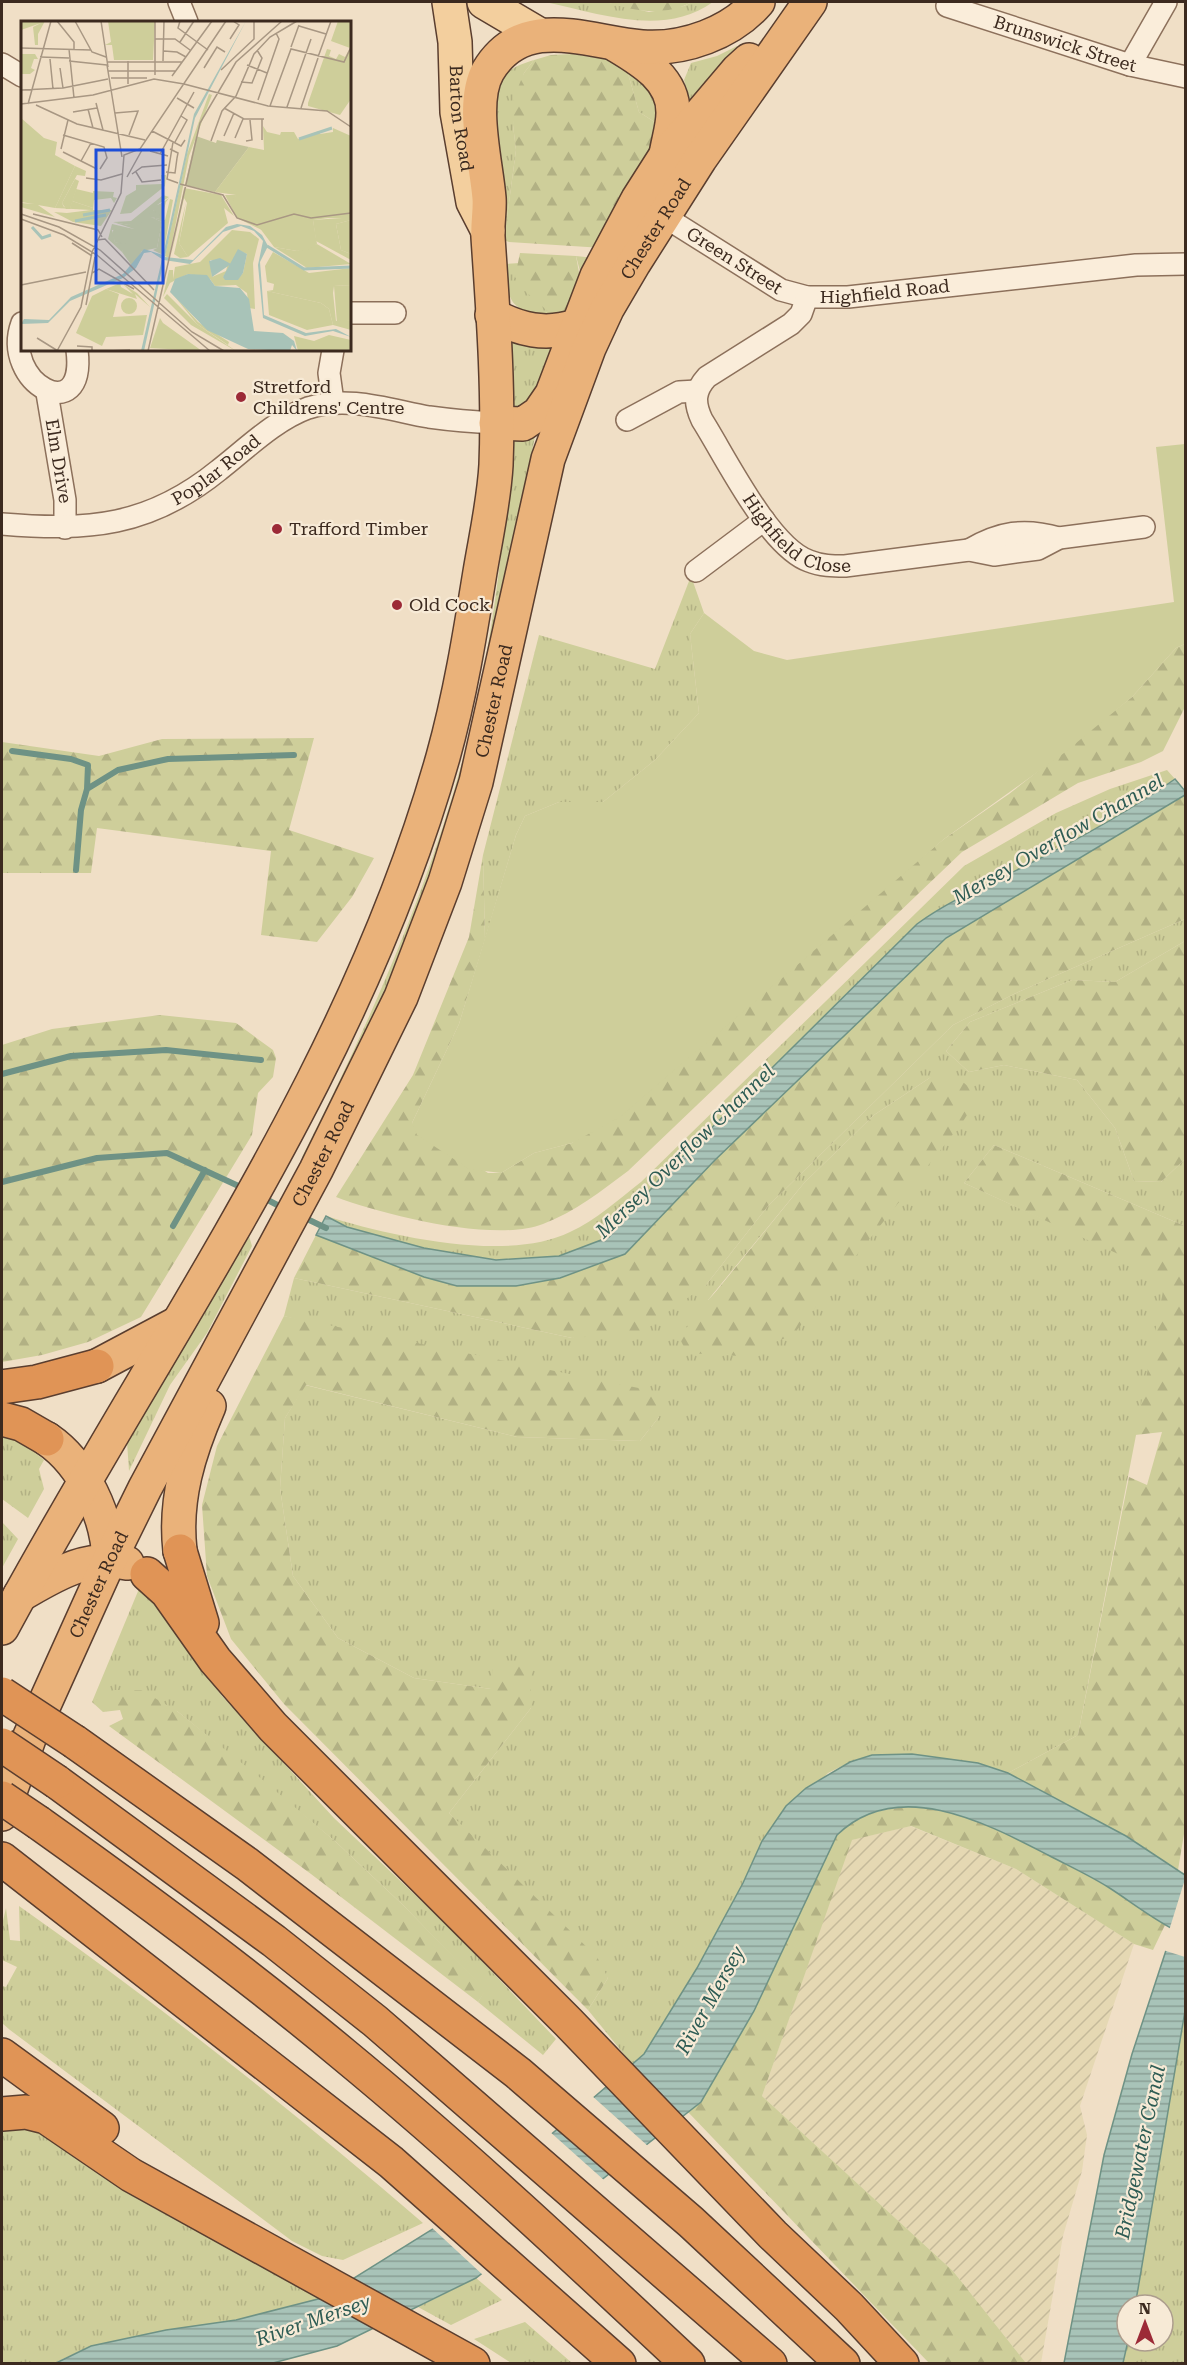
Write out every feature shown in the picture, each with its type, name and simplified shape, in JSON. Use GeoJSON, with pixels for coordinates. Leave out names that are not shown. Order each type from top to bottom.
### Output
{"type":"FeatureCollection","features":[{"type":"Feature","properties":{"kind":"highway","name":"Chester Road"},"geometry":{"type":"LineString","coordinates":[[2,1628],[83,1481],[277,1153],[322,1068],[375,951],[443,757],[465,665],[493,501],[496,423],[488,231],[489,200],[480,93],[484,80],[497,59],[506,50],[540,35],[581,36],[614,44],[648,48],[684,44],[717,33],[751,10],[758,2]]}},
{"type":"Feature","properties":{"kind":"highway","name":"Chester Road"},"geometry":{"type":"LineString","coordinates":[[496,423],[523,424],[539,413],[552,394],[576,326],[606,257],[666,155],[738,69],[805,10]]}},
{"type":"Feature","properties":{"kind":"highway","name":"Chester Road"},"geometry":{"type":"LineString","coordinates":[[2,1814],[30,1736],[109,1561],[145,1488],[316,1170],[401,997],[445,882],[482,759],[504,666],[525,555],[548,459],[574,383],[608,309],[700,159],[805,10]]}},
{"type":"Feature","properties":{"kind":"highway","name":"Chester Road"},"geometry":{"type":"LineString","coordinates":[[614,44],[645,62],[667,87],[673,111],[666,155]]}},
{"type":"Feature","properties":{"kind":"highway"},"geometry":{"type":"LineString","coordinates":[[492,315],[507,323],[538,332],[562,331],[576,326]]}},
{"type":"Feature","properties":{"kind":"highway","name":"Chester Road"},"geometry":{"type":"LineString","coordinates":[[548,459],[552,394]]}},
{"type":"Feature","properties":{"kind":"highway"},"geometry":{"type":"LineString","coordinates":[[215,1660],[180,1551],[179,1500],[186,1466],[274,1249]]}},
{"type":"Feature","properties":{"kind":"highway"},"geometry":{"type":"LineString","coordinates":[[2,1387],[37,1382],[97,1366],[178,1323]]}},
{"type":"Feature","properties":{"kind":"highway"},"geometry":{"type":"LineString","coordinates":[[2,1419],[21,1424],[61,1449],[103,1516],[109,1538],[109,1561]]}},
{"type":"Feature","properties":{"kind":"highway"},"geometry":{"type":"LineString","coordinates":[[20,1595],[68,1568],[87,1562],[126,1563],[147,1574],[166,1592],[215,1660],[273,1727],[568,2022],[773,2235],[849,2307],[902,2364]]}},
{"type":"Feature","properties":{"kind":"highway"},"geometry":{"type":"LineString","coordinates":[[2,1694],[75,1742],[247,1864],[518,2073],[691,2222],[843,2364]]}},
{"type":"Feature","properties":{"kind":"highway"},"geometry":{"type":"LineString","coordinates":[[2,1745],[57,1782],[274,1941],[375,2021],[474,2104],[770,2364]]}},
{"type":"Feature","properties":{"kind":"highway"},"geometry":{"type":"LineString","coordinates":[[2,1798],[141,1896],[243,1973],[435,2131],[688,2364]]}},
{"type":"Feature","properties":{"kind":"highway"},"geometry":{"type":"LineString","coordinates":[[10,1865],[390,2162],[619,2364]]}},
{"type":"Feature","properties":{"kind":"highway"},"geometry":{"type":"LineString","coordinates":[[2,2055],[268,2249]]}},
{"type":"Feature","properties":{"kind":"highway"},"geometry":{"type":"LineString","coordinates":[[2,2114],[26,2112],[46,2117],[131,2175],[473,2364]]}},
{"type":"Feature","properties":{"kind":"highway"},"geometry":{"type":"LineString","coordinates":[[773,2235],[843,2321],[882,2364]]}},
{"type":"Feature","properties":{"kind":"main road","name":"Barton Road"},"geometry":{"type":"LineString","coordinates":[[449,2],[455,42],[457,112],[473,202],[488,231]]}},
{"type":"Feature","properties":{"kind":"main road"},"geometry":{"type":"LineString","coordinates":[[484,2],[540,35]]}},
{"type":"Feature","properties":{"kind":"street"},"geometry":{"type":"LineString","coordinates":[[180,2],[187,21]]}},
{"type":"Feature","properties":{"kind":"street"},"geometry":{"type":"LineString","coordinates":[[1130,65],[1166,2]]}},
{"type":"Feature","properties":{"kind":"street","name":"Brunswick Street"},"geometry":{"type":"LineString","coordinates":[[947,6],[1130,65],[1185,77]]}},
{"type":"Feature","properties":{"kind":"street","name":"Green Street"},"geometry":{"type":"LineString","coordinates":[[665,217],[769,284],[807,297]]}},
{"type":"Feature","properties":{"kind":"street","name":"Highfield Road"},"geometry":{"type":"LineString","coordinates":[[697,391],[707,377],[791,324],[801,314],[807,297],[848,297],[1136,265],[1185,264]]}},
{"type":"Feature","properties":{"kind":"street"},"geometry":{"type":"LineString","coordinates":[[351,313],[395,313]]}},
{"type":"Feature","properties":{"kind":"street"},"geometry":{"type":"LineString","coordinates":[[11,330],[3,352],[5,371],[14,384],[29,392],[47,393],[70,380],[76,367],[77,351]]}},
{"type":"Feature","properties":{"kind":"street"},"geometry":{"type":"LineString","coordinates":[[333,351],[329,373],[333,402]]}},
{"type":"Feature","properties":{"kind":"street"},"geometry":{"type":"LineString","coordinates":[[627,420],[679,392],[697,391]]}},
{"type":"Feature","properties":{"kind":"street","name":"Highfield Close"},"geometry":{"type":"LineString","coordinates":[[697,391],[697,410],[764,520],[792,551],[807,561],[826,566],[845,566],[969,550],[994,555],[1038,549],[1059,538],[1144,527]]}},
{"type":"Feature","properties":{"kind":"street","name":"Elm Drive"},"geometry":{"type":"LineString","coordinates":[[47,393],[65,500],[65,528]]}},
{"type":"Feature","properties":{"kind":"street","name":"Poplar Road"},"geometry":{"type":"LineString","coordinates":[[2,524],[65,528],[91,527],[167,506],[200,485],[290,416],[333,402],[453,421],[496,423]]}},
{"type":"Feature","properties":{"kind":"street"},"geometry":{"type":"LineString","coordinates":[[696,571],[764,520]]}},
{"type":"Feature","properties":{"kind":"shaded area"},"geometry":{"type":"Polygon","coordinates":[[[910,1826],[1016,1869],[1134,1944],[1080,2106],[1087,2135],[1082,2171],[1063,2236],[1041,2363],[1026,2363],[953,2271],[762,2096],[851,1840],[910,1826]]]}},
{"type":"Feature","properties":{"kind":"green space"},"geometry":{"type":"Polygon","coordinates":[[[545,2],[605,2],[649,12],[684,6],[692,2],[713,2],[694,13],[673,19],[652,21],[630,20],[545,2]]]}},
{"type":"Feature","properties":{"kind":"green space"},"geometry":{"type":"Polygon","coordinates":[[[605,2],[692,2],[671,10],[649,11],[605,2]]]}},
{"type":"Feature","properties":{"kind":"green space"},"geometry":{"type":"Polygon","coordinates":[[[737,46],[741,49],[693,111],[684,80],[691,63],[717,56],[737,46]]]}},
{"type":"Feature","properties":{"kind":"green space"},"geometry":{"type":"Polygon","coordinates":[[[572,54],[617,61],[627,70],[639,112],[664,128],[603,248],[509,242],[504,240],[516,150],[513,125],[514,97],[524,73],[534,60],[551,55],[572,54]]]}},
{"type":"Feature","properties":{"kind":"green space"},"geometry":{"type":"Polygon","coordinates":[[[534,60],[524,73],[513,125],[516,150],[504,240],[494,159],[495,97],[500,82],[510,70],[534,60]]]}},
{"type":"Feature","properties":{"kind":"green space"},"geometry":{"type":"Polygon","coordinates":[[[627,70],[646,77],[664,128],[639,112],[627,70]]]}},
{"type":"Feature","properties":{"kind":"green space"},"geometry":{"type":"Polygon","coordinates":[[[520,253],[576,256],[582,289],[564,311],[551,314],[525,291],[515,277],[520,253]]]}},
{"type":"Feature","properties":{"kind":"green space"},"geometry":{"type":"Polygon","coordinates":[[[576,256],[595,258],[571,311],[559,316],[549,316],[529,312],[515,304],[508,292],[504,264],[520,263],[581,275],[576,256]]]}},
{"type":"Feature","properties":{"kind":"green space"},"geometry":{"type":"Polygon","coordinates":[[[511,335],[558,345],[535,406],[513,416],[511,335]]]}},
{"type":"Feature","properties":{"kind":"green space"},"geometry":{"type":"Polygon","coordinates":[[[536,432],[464,778],[394,980],[306,1160],[302,1157],[359,1038],[411,916],[454,791],[471,727],[490,634],[502,550],[512,437],[536,432]]]}},
{"type":"Feature","properties":{"kind":"green space"},"geometry":{"type":"Polygon","coordinates":[[[1185,444],[1185,644],[1176,648],[1132,697],[1064,753],[944,839],[620,1117],[572,1143],[534,1153],[501,1173],[469,1169],[417,1135],[412,1123],[459,1024],[516,835],[525,816],[559,802],[603,802],[655,760],[699,713],[690,634],[704,613],[754,651],[787,660],[1174,602],[1156,447],[1185,444]]]}},
{"type":"Feature","properties":{"kind":"green space"},"geometry":{"type":"Polygon","coordinates":[[[691,576],[704,613],[690,634],[699,713],[655,760],[603,802],[559,802],[525,816],[516,835],[485,939],[483,855],[539,635],[655,669],[691,576]]]}},
{"type":"Feature","properties":{"kind":"green space"},"geometry":{"type":"Polygon","coordinates":[[[1185,644],[1185,707],[1163,751],[1141,762],[1078,783],[962,852],[628,1171],[587,1200],[543,1224],[522,1229],[497,1230],[469,1229],[410,1218],[336,1197],[413,1075],[469,937],[483,855],[485,939],[459,1024],[412,1123],[488,1173],[501,1173],[534,1153],[572,1143],[944,839],[1009,794],[1132,697],[1176,648],[1185,644]]]}},
{"type":"Feature","properties":{"kind":"green space"},"geometry":{"type":"Polygon","coordinates":[[[314,738],[289,830],[374,858],[352,897],[317,942],[261,935],[271,851],[97,828],[91,873],[2,873],[2,742],[99,756],[162,739],[314,738]]]}},
{"type":"Feature","properties":{"kind":"green space"},"geometry":{"type":"Polygon","coordinates":[[[1167,770],[1175,779],[1138,803],[1062,847],[956,900],[917,924],[657,1182],[609,1237],[559,1256],[496,1260],[424,1248],[347,1227],[326,1216],[415,1238],[482,1246],[544,1241],[580,1227],[641,1182],[964,866],[1056,813],[1110,789],[1167,770]]]}},
{"type":"Feature","properties":{"kind":"green space"},"geometry":{"type":"Polygon","coordinates":[[[1185,795],[1185,919],[1014,994],[953,1025],[768,1206],[706,1285],[638,1333],[572,1338],[294,1278],[316,1235],[424,1277],[457,1286],[625,1254],[715,1160],[946,938],[1185,795]]]}},
{"type":"Feature","properties":{"kind":"green space"},"geometry":{"type":"Polygon","coordinates":[[[1185,919],[1185,941],[1115,982],[1072,980],[970,1022],[946,1051],[969,1072],[1004,1065],[1077,1080],[1115,1128],[1134,1181],[1161,1182],[1185,1159],[1185,1226],[994,1145],[964,1183],[1167,1275],[1078,1735],[1008,1773],[978,1763],[912,1754],[872,1755],[850,1762],[828,1773],[762,1841],[743,1883],[697,1968],[644,2054],[632,2064],[588,2010],[608,1978],[449,1813],[531,1708],[491,1689],[414,1678],[338,1638],[293,1576],[280,1488],[285,1418],[305,1385],[517,1437],[640,1441],[659,1417],[284,1316],[294,1278],[572,1338],[706,1285],[768,1206],[953,1025],[1014,994],[1185,919]],[[931,1077],[874,1115],[804,1183],[708,1300],[931,1077]]]}},
{"type":"Feature","properties":{"kind":"green space"},"geometry":{"type":"Polygon","coordinates":[[[1185,941],[1185,1159],[1161,1182],[1134,1181],[1115,1128],[1077,1080],[1004,1065],[969,1072],[946,1051],[970,1022],[1072,980],[1115,982],[1185,941]]]}},
{"type":"Feature","properties":{"kind":"green space"},"geometry":{"type":"Polygon","coordinates":[[[160,1015],[236,1023],[273,1050],[276,1058],[273,1077],[258,1093],[252,1135],[141,1317],[88,1342],[42,1355],[2,1362],[2,1045],[52,1029],[160,1015]]]}},
{"type":"Feature","properties":{"kind":"green space"},"geometry":{"type":"Polygon","coordinates":[[[956,1076],[979,1096],[962,1123],[793,1335],[740,1356],[687,1353],[679,1337],[804,1183],[874,1115],[931,1077],[956,1076]]]}},
{"type":"Feature","properties":{"kind":"green space"},"geometry":{"type":"Polygon","coordinates":[[[994,1145],[1185,1226],[1186,1822],[1178,1870],[1126,1836],[1008,1773],[1078,1735],[1129,1477],[1147,1485],[1162,1432],[1135,1435],[1166,1276],[964,1183],[994,1145]]]}},
{"type":"Feature","properties":{"kind":"green space"},"geometry":{"type":"Polygon","coordinates":[[[249,1236],[252,1246],[207,1333],[170,1385],[129,1471],[127,1442],[249,1236]]]}},
{"type":"Feature","properties":{"kind":"green space"},"geometry":{"type":"Polygon","coordinates":[[[284,1316],[668,1394],[659,1417],[640,1441],[517,1437],[306,1385],[285,1418],[280,1488],[293,1576],[338,1638],[414,1678],[491,1689],[493,1662],[531,1667],[531,1708],[449,1813],[597,1957],[608,1978],[588,2010],[284,1704],[231,1639],[207,1576],[202,1505],[217,1446],[284,1316]]]}},
{"type":"Feature","properties":{"kind":"green space"},"geometry":{"type":"Polygon","coordinates":[[[2,1435],[25,1444],[44,1460],[39,1469],[44,1489],[28,1518],[2,1499],[2,1435]]]}},
{"type":"Feature","properties":{"kind":"green space"},"geometry":{"type":"Polygon","coordinates":[[[2,1522],[18,1539],[2,1568],[2,1522]]]}},
{"type":"Feature","properties":{"kind":"green space"},"geometry":{"type":"Polygon","coordinates":[[[141,1584],[222,1696],[334,1818],[451,1929],[556,2039],[543,2055],[478,2002],[485,1990],[403,1905],[336,1842],[177,1711],[92,1702],[141,1584]]]}},
{"type":"Feature","properties":{"kind":"green space"},"geometry":{"type":"Polygon","coordinates":[[[114,1690],[141,1690],[177,1711],[336,1842],[403,1905],[486,1990],[478,2002],[311,1874],[109,1726],[123,1719],[120,1710],[103,1712],[92,1702],[114,1690]]]}},
{"type":"Feature","properties":{"kind":"green space"},"geometry":{"type":"Polygon","coordinates":[[[912,1807],[960,1814],[1019,1837],[1094,1879],[1165,1925],[1153,1950],[1134,1944],[1016,1869],[911,1826],[852,1840],[762,2096],[953,2271],[1026,2363],[929,2363],[688,2112],[701,2102],[754,2011],[837,1835],[854,1822],[872,1813],[912,1807]]]}},
{"type":"Feature","properties":{"kind":"green space"},"geometry":{"type":"Polygon","coordinates":[[[19,1906],[123,1981],[225,2059],[423,2223],[343,2260],[322,2256],[292,2241],[10,2030],[2,2023],[2,1986],[6,1987],[17,1967],[2,1960],[2,1925],[6,1908],[10,1940],[20,1941],[19,1906]]]}},
{"type":"Feature","properties":{"kind":"green space"},"geometry":{"type":"Polygon","coordinates":[[[1185,2011],[1185,2363],[1123,2364],[1125,2353],[1175,2353],[1175,2293],[1137,2293],[1185,2011]]]}},
{"type":"Feature","properties":{"kind":"green space"},"geometry":{"type":"Polygon","coordinates":[[[22,2128],[53,2136],[154,2208],[322,2298],[236,2320],[91,2346],[54,2363],[2,2363],[2,2131],[22,2128]]]}},
{"type":"Feature","properties":{"kind":"green space"},"geometry":{"type":"Polygon","coordinates":[[[476,2278],[502,2300],[451,2325],[418,2307],[476,2278]]]}},
{"type":"Feature","properties":{"kind":"green space"},"geometry":{"type":"Polygon","coordinates":[[[525,2322],[572,2363],[511,2363],[474,2339],[525,2322]]]}},
{"type":"Feature","properties":{"kind":"water"},"geometry":{"type":"Polygon","coordinates":[[[1175,779],[1185,791],[1185,795],[946,938],[715,1160],[625,1254],[560,1278],[516,1286],[457,1286],[424,1277],[316,1235],[326,1216],[347,1227],[424,1248],[496,1260],[559,1256],[609,1237],[657,1182],[917,924],[956,900],[1100,826],[1175,779]]]}},
{"type":"Feature","properties":{"kind":"water"},"geometry":{"type":"Polygon","coordinates":[[[912,1754],[978,1763],[1008,1773],[1126,1836],[1185,1875],[1185,2011],[1137,2293],[1115,2293],[1115,2353],[1125,2353],[1123,2363],[1064,2363],[1104,2155],[1132,2054],[1173,1929],[1093,1878],[997,1830],[942,1811],[914,1807],[887,1809],[861,1818],[837,1835],[754,2011],[701,2102],[476,2278],[337,2346],[273,2363],[54,2364],[91,2346],[166,2330],[236,2320],[322,2298],[465,2209],[644,2054],[697,1968],[743,1883],[762,1841],[786,1806],[806,1788],[850,1762],[872,1755],[912,1754]]]}},
{"type":"Feature","properties":{"kind":"pier"},"geometry":{"type":"Polygon","coordinates":[[[1185,1879],[1186,1957],[1163,1950],[1185,1879]]]}},
{"type":"Feature","properties":{"kind":"pier"},"geometry":{"type":"Polygon","coordinates":[[[591,2095],[649,2147],[617,2172],[559,2123],[591,2095]]]}},
{"type":"Feature","properties":{"kind":"pier"},"geometry":{"type":"Polygon","coordinates":[[[549,2131],[605,2181],[484,2276],[430,2226],[463,2206],[549,2131]]]}},
{"type":"Feature","properties":{"kind":"waterway"},"geometry":{"type":"LineString","coordinates":[[12,751],[71,759],[88,765],[87,789]]}},
{"type":"Feature","properties":{"kind":"waterway"},"geometry":{"type":"LineString","coordinates":[[76,870],[81,810],[87,789],[118,770],[168,759],[294,755]]}},
{"type":"Feature","properties":{"kind":"waterway"},"geometry":{"type":"LineString","coordinates":[[2,1074],[71,1056],[166,1050],[261,1060]]}},
{"type":"Feature","properties":{"kind":"waterway","name":"Mersey Overflow Channel"},"geometry":{"type":"LineString","coordinates":[[2,1182],[97,1158],[167,1153],[245,1189]]}},
{"type":"Feature","properties":{"kind":"waterway"},"geometry":{"type":"LineString","coordinates":[[173,1226],[205,1170]]}},
{"type":"Feature","properties":{"kind":"waterway","name":"Mersey Overflow Channel"},"geometry":{"type":"LineString","coordinates":[[262,1197],[285,1209]]}},
{"type":"Feature","properties":{"kind":"waterway","name":"Mersey Overflow Channel"},"geometry":{"type":"LineString","coordinates":[[303,1217],[326,1228]]}},
{"type":"Feature","properties":{"kind":"place","name":"Stretford Childrens' Centre"},"geometry":{"type":"Point","coordinates":[241,397]}},
{"type":"Feature","properties":{"kind":"place","name":"Trafford Timber"},"geometry":{"type":"Point","coordinates":[277,529]}},
{"type":"Feature","properties":{"kind":"place","name":"Old Cock"},"geometry":{"type":"Point","coordinates":[397,605]}},
{"type":"Feature","properties":{"kind":"water label","name":"River Mersey"},"geometry":{"type":"Point","coordinates":[710,2000]}},
{"type":"Feature","properties":{"kind":"water label","name":"Bridgewater Canal"},"geometry":{"type":"Point","coordinates":[1140,2152]}},
{"type":"Feature","properties":{"kind":"water label","name":"River Mersey"},"geometry":{"type":"Point","coordinates":[313,2320]}}]}
